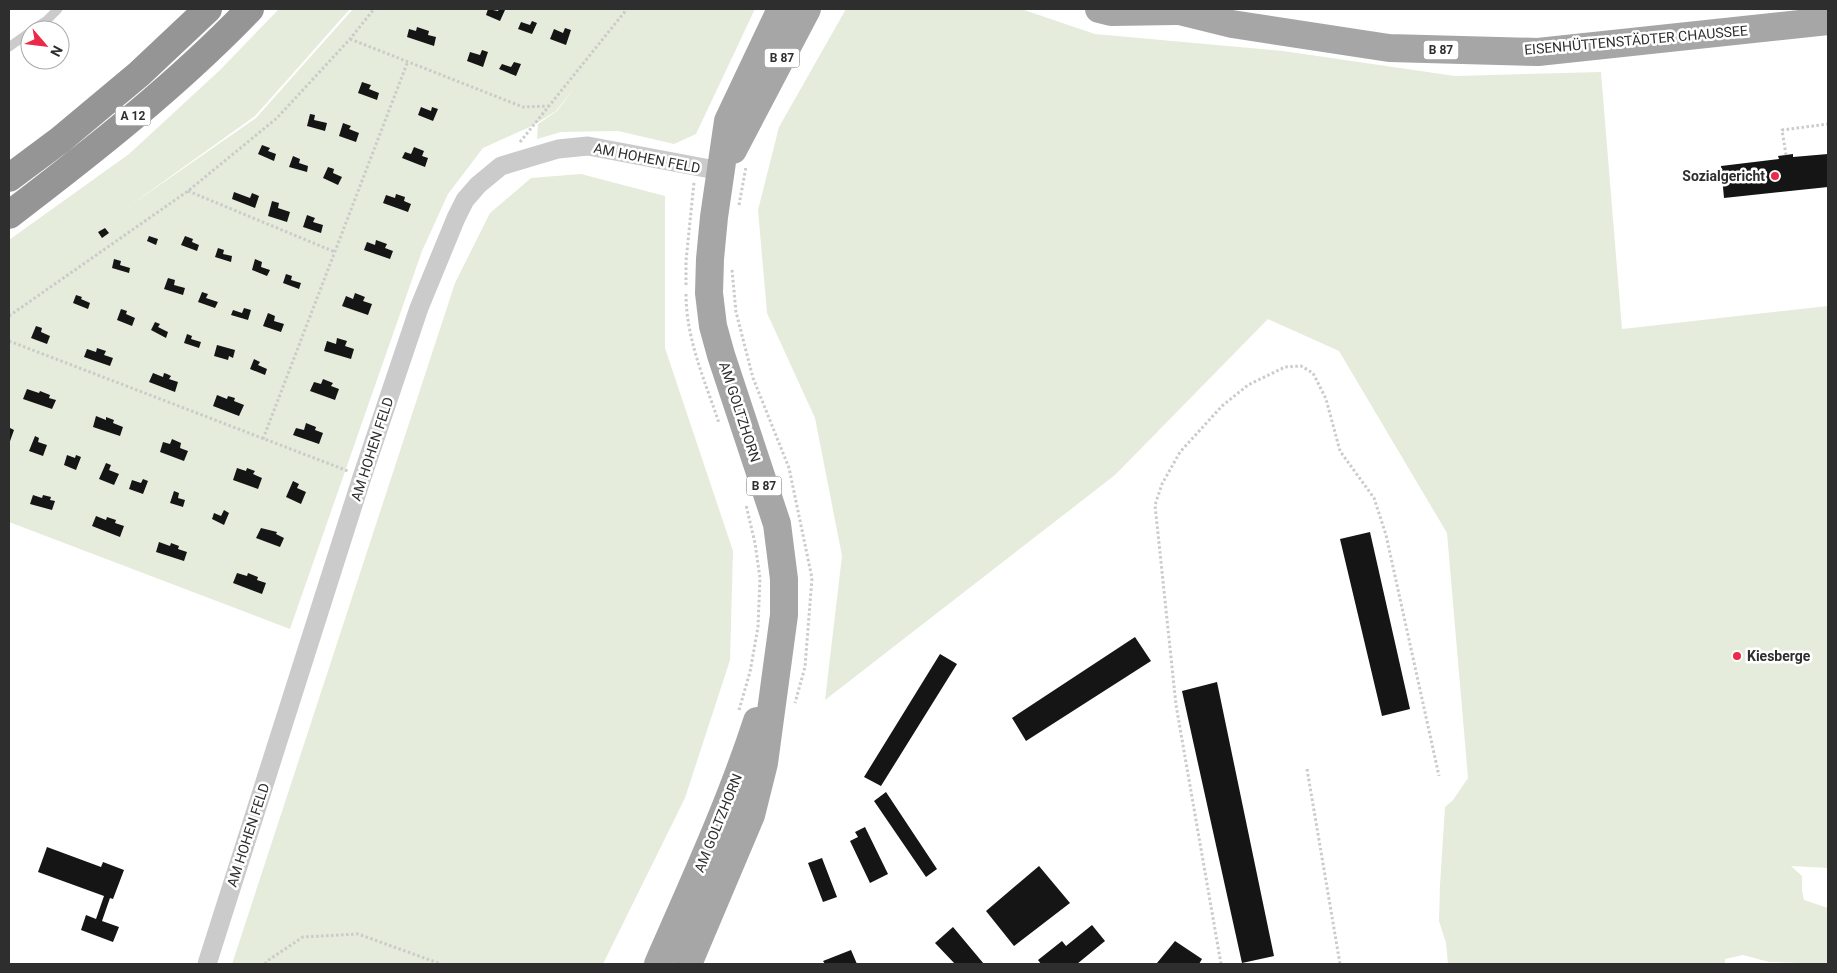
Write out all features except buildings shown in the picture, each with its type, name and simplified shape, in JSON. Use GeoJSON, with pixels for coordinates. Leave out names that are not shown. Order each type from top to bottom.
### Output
{"type":"FeatureCollection","features":[{"type":"Feature","properties":{"kind":"highway","name":"A 12"},"geometry":{"type":"LineString","coordinates":[[9,178],[60,140],[139,74],[208,9]]}},
{"type":"Feature","properties":{"kind":"highway","name":"A 12"},"geometry":{"type":"LineString","coordinates":[[9,215],[83,158],[162,92],[250,9]]}},
{"type":"Feature","properties":{"kind":"main road","name":"AM GOLTZHORN"},"geometry":{"type":"LineString","coordinates":[[688,964],[751,815],[764,763],[784,616],[784,579],[777,524],[713,326],[709,293],[714,217],[708,169],[728,121],[781,9]]}},
{"type":"Feature","properties":{"kind":"main road","name":"AM GOLTZHORN"},"geometry":{"type":"LineString","coordinates":[[708,169],[807,9]]}},
{"type":"Feature","properties":{"kind":"main road","name":"EISENHÜTTENSTÄDTER CHAUSSEE"},"geometry":{"type":"LineString","coordinates":[[1098,9],[1111,12],[1174,10],[1232,24],[1389,48],[1528,51],[1828,21]]}},
{"type":"Feature","properties":{"kind":"main road","name":"AM GOLTZHORN"},"geometry":{"type":"LineString","coordinates":[[658,964],[707,853],[745,758],[780,651]]}},
{"type":"Feature","properties":{"kind":"street","name":"AM HOHEN FELD"},"geometry":{"type":"LineString","coordinates":[[207,964],[362,477],[419,308],[465,200],[478,185],[502,166],[558,149],[588,146],[708,169]]}},
{"type":"Feature","properties":{"kind":"lane"},"geometry":{"type":"LineString","coordinates":[[47,20],[58,9]]}},
{"type":"Feature","properties":{"kind":"lane"},"geometry":{"type":"LineString","coordinates":[[9,46],[20,38]]}},
{"type":"Feature","properties":{"kind":"path"},"geometry":{"type":"LineString","coordinates":[[9,316],[188,191],[277,118],[350,39],[374,9]]}},
{"type":"Feature","properties":{"kind":"path"},"geometry":{"type":"LineString","coordinates":[[502,166],[627,9]]}},
{"type":"Feature","properties":{"kind":"path"},"geometry":{"type":"LineString","coordinates":[[350,39],[523,107],[548,106]]}},
{"type":"Feature","properties":{"kind":"path"},"geometry":{"type":"LineString","coordinates":[[263,439],[408,61]]}},
{"type":"Feature","properties":{"kind":"path"},"geometry":{"type":"LineString","coordinates":[[1786,155],[1782,130],[1828,124]]}},
{"type":"Feature","properties":{"kind":"path"},"geometry":{"type":"LineString","coordinates":[[708,169],[686,261],[688,318],[699,364],[720,425]]}},
{"type":"Feature","properties":{"kind":"path"},"geometry":{"type":"LineString","coordinates":[[188,191],[335,252]]}},
{"type":"Feature","properties":{"kind":"path"},"geometry":{"type":"LineString","coordinates":[[9,341],[362,477]]}},
{"type":"Feature","properties":{"kind":"path"},"geometry":{"type":"LineString","coordinates":[[1221,964],[1176,705],[1155,505],[1162,484],[1180,452],[1222,406],[1248,385],[1285,367],[1301,366],[1313,373],[1326,399],[1340,451],[1374,498],[1386,535],[1438,776]]}},
{"type":"Feature","properties":{"kind":"path"},"geometry":{"type":"LineString","coordinates":[[736,717],[750,672],[758,626],[760,578],[755,543],[745,499]]}},
{"type":"Feature","properties":{"kind":"path"},"geometry":{"type":"LineString","coordinates":[[1307,769],[1340,964]]}},
{"type":"Feature","properties":{"kind":"path"},"geometry":{"type":"LineString","coordinates":[[265,964],[303,938],[358,934],[442,964]]}},
{"type":"Feature","properties":{"kind":"green space"},"geometry":{"type":"Polygon","coordinates":[[[279,9],[350,9],[255,116],[125,209],[256,118],[353,9],[755,9],[696,134],[674,144],[618,131],[561,132],[537,139],[538,124],[557,111],[576,86],[556,111],[534,125],[483,148],[448,194],[422,251],[290,629],[9,522],[9,240],[129,154],[220,70],[279,9]]]}},
{"type":"Feature","properties":{"kind":"green space"},"geometry":{"type":"Polygon","coordinates":[[[846,9],[1021,9],[1095,34],[1283,51],[1455,76],[1601,72],[1622,329],[1828,306],[1828,868],[1791,866],[1802,876],[1804,900],[1828,908],[1828,964],[1769,962],[1743,955],[1725,959],[1725,964],[1448,964],[1446,943],[1439,921],[1445,807],[1453,800],[1468,778],[1447,533],[1339,351],[1268,319],[1115,475],[825,700],[842,556],[815,418],[767,313],[758,210],[779,127],[846,9]]]}},
{"type":"Feature","properties":{"kind":"green space"},"geometry":{"type":"Polygon","coordinates":[[[581,174],[665,196],[665,348],[733,551],[730,660],[685,798],[603,964],[232,964],[455,283],[490,213],[531,178],[581,174]]]}},
{"type":"Feature","properties":{"kind":"place","name":"Sozialgericht"},"geometry":{"type":"Point","coordinates":[1775,176]}},
{"type":"Feature","properties":{"kind":"place","name":"Kiesberge"},"geometry":{"type":"Point","coordinates":[1737,656]}}]}
